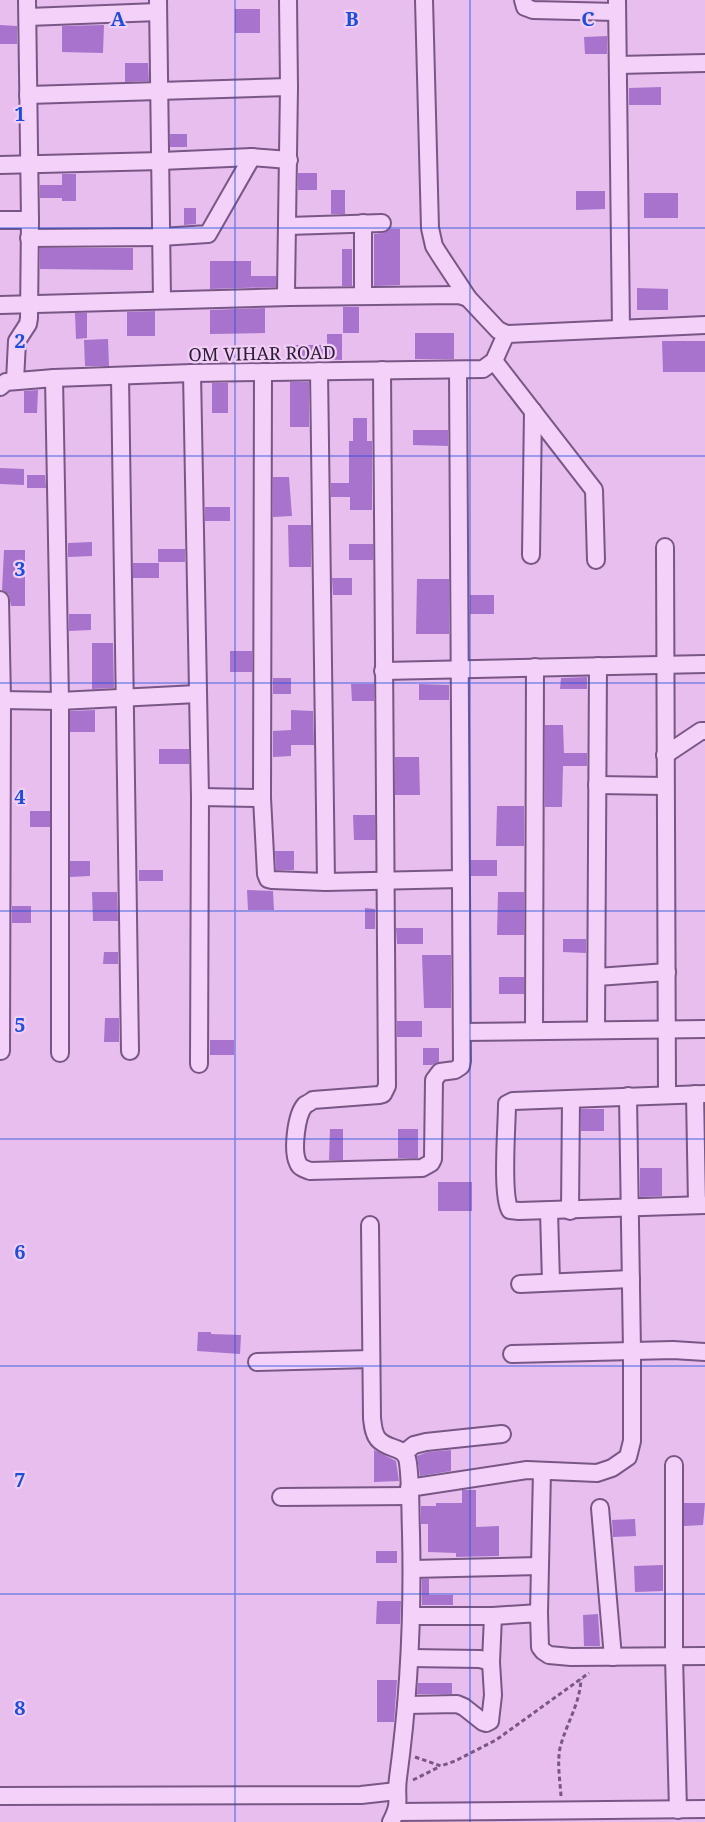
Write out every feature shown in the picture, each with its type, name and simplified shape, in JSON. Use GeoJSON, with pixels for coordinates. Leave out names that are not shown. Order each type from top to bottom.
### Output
{"type":"FeatureCollection","features":[{"type":"Feature","properties":{"kind":"street"},"geometry":{"type":"LineString","coordinates":[[8,384],[17,341],[28,324],[30,220],[27,0]]}},
{"type":"Feature","properties":{"kind":"street"},"geometry":{"type":"LineString","coordinates":[[288,0],[290,87],[286,291],[289,297]]}},
{"type":"Feature","properties":{"kind":"street"},"geometry":{"type":"LineString","coordinates":[[424,0],[430,228],[434,246],[468,298],[498,330],[506,334],[705,325]]}},
{"type":"Feature","properties":{"kind":"street"},"geometry":{"type":"LineString","coordinates":[[523,0],[525,8],[532,10],[617,6],[621,328]]}},
{"type":"Feature","properties":{"kind":"street"},"geometry":{"type":"LineString","coordinates":[[28,17],[158,6],[162,300]]}},
{"type":"Feature","properties":{"kind":"street"},"geometry":{"type":"LineString","coordinates":[[618,65],[705,63]]}},
{"type":"Feature","properties":{"kind":"street"},"geometry":{"type":"LineString","coordinates":[[28,95],[290,87]]}},
{"type":"Feature","properties":{"kind":"street"},"geometry":{"type":"LineString","coordinates":[[0,165],[252,157],[289,160]]}},
{"type":"Feature","properties":{"kind":"street"},"geometry":{"type":"LineString","coordinates":[[29,238],[161,237],[208,234],[252,157]]}},
{"type":"Feature","properties":{"kind":"street"},"geometry":{"type":"LineString","coordinates":[[0,220],[30,220]]}},
{"type":"Feature","properties":{"kind":"street"},"geometry":{"type":"LineString","coordinates":[[363,223],[363,296]]}},
{"type":"Feature","properties":{"kind":"street"},"geometry":{"type":"LineString","coordinates":[[288,226],[382,223]]}},
{"type":"Feature","properties":{"kind":"street"},"geometry":{"type":"LineString","coordinates":[[0,305],[289,297],[459,296],[468,298]]}},
{"type":"Feature","properties":{"kind":"street"},"geometry":{"type":"LineString","coordinates":[[506,334],[494,362],[594,490],[596,560]]}},
{"type":"Feature","properties":{"kind":"street","name":"OM VIHAR ROAD"},"geometry":{"type":"LineString","coordinates":[[8,384],[54,378],[483,369],[494,362]]}},
{"type":"Feature","properties":{"kind":"street"},"geometry":{"type":"LineString","coordinates":[[382,370],[387,1086],[383,1094],[379,1095],[313,1100],[305,1105],[297,1125],[295,1149],[297,1162],[301,1167],[310,1171],[422,1168],[431,1163],[433,1159],[434,1080],[440,1072],[455,1070],[461,1066],[463,1032],[460,879],[458,370]]}},
{"type":"Feature","properties":{"kind":"street"},"geometry":{"type":"LineString","coordinates":[[319,371],[326,882]]}},
{"type":"Feature","properties":{"kind":"street"},"geometry":{"type":"LineString","coordinates":[[263,372],[262,798],[266,874],[268,879],[326,882],[460,879]]}},
{"type":"Feature","properties":{"kind":"street"},"geometry":{"type":"LineString","coordinates":[[192,374],[200,797],[199,1064]]}},
{"type":"Feature","properties":{"kind":"street"},"geometry":{"type":"LineString","coordinates":[[120,376],[130,1051]]}},
{"type":"Feature","properties":{"kind":"street"},"geometry":{"type":"LineString","coordinates":[[54,378],[60,701],[60,1053]]}},
{"type":"Feature","properties":{"kind":"street"},"geometry":{"type":"LineString","coordinates":[[531,555],[533,411]]}},
{"type":"Feature","properties":{"kind":"street"},"geometry":{"type":"LineString","coordinates":[[665,547],[667,1094]]}},
{"type":"Feature","properties":{"kind":"street"},"geometry":{"type":"LineString","coordinates":[[0,600],[1,1051]]}},
{"type":"Feature","properties":{"kind":"street"},"geometry":{"type":"LineString","coordinates":[[383,671],[705,664]]}},
{"type":"Feature","properties":{"kind":"street"},"geometry":{"type":"LineString","coordinates":[[596,1030],[598,666]]}},
{"type":"Feature","properties":{"kind":"street"},"geometry":{"type":"LineString","coordinates":[[534,1031],[533,854],[536,667]]}},
{"type":"Feature","properties":{"kind":"street"},"geometry":{"type":"LineString","coordinates":[[2,700],[60,701],[197,694]]}},
{"type":"Feature","properties":{"kind":"street"},"geometry":{"type":"LineString","coordinates":[[665,755],[701,731],[705,731]]}},
{"type":"Feature","properties":{"kind":"street"},"geometry":{"type":"LineString","coordinates":[[597,785],[665,786]]}},
{"type":"Feature","properties":{"kind":"street"},"geometry":{"type":"LineString","coordinates":[[200,797],[262,798]]}},
{"type":"Feature","properties":{"kind":"street"},"geometry":{"type":"LineString","coordinates":[[597,978],[667,972]]}},
{"type":"Feature","properties":{"kind":"street"},"geometry":{"type":"LineString","coordinates":[[463,1032],[705,1029]]}},
{"type":"Feature","properties":{"kind":"street"},"geometry":{"type":"LineString","coordinates":[[667,1094],[700,1094],[701,1205],[629,1206],[570,1211],[510,1210],[507,1204],[507,1104],[520,1100],[571,1100],[667,1094]]}},
{"type":"Feature","properties":{"kind":"street"},"geometry":{"type":"LineString","coordinates":[[281,1497],[409,1492],[509,1473],[542,1471],[597,1473],[612,1468],[628,1457],[632,1441],[632,1351],[628,1096]]}},
{"type":"Feature","properties":{"kind":"street"},"geometry":{"type":"LineString","coordinates":[[570,1211],[571,1100]]}},
{"type":"Feature","properties":{"kind":"street"},"geometry":{"type":"LineString","coordinates":[[549,1211],[551,1282]]}},
{"type":"Feature","properties":{"kind":"street"},"geometry":{"type":"LineString","coordinates":[[370,1225],[372,1418],[375,1433],[384,1444],[397,1448],[404,1453],[408,1461],[412,1616],[397,1791],[398,1806],[393,1817],[565,1815],[705,1809]]}},
{"type":"Feature","properties":{"kind":"street"},"geometry":{"type":"LineString","coordinates":[[520,1284],[631,1279]]}},
{"type":"Feature","properties":{"kind":"street"},"geometry":{"type":"LineString","coordinates":[[512,1354],[673,1350],[705,1352]]}},
{"type":"Feature","properties":{"kind":"street"},"geometry":{"type":"LineString","coordinates":[[257,1362],[371,1359]]}},
{"type":"Feature","properties":{"kind":"street"},"geometry":{"type":"LineString","coordinates":[[404,1453],[414,1445],[426,1442],[502,1434]]}},
{"type":"Feature","properties":{"kind":"street"},"geometry":{"type":"LineString","coordinates":[[674,1465],[674,1656],[678,1810]]}},
{"type":"Feature","properties":{"kind":"street"},"geometry":{"type":"LineString","coordinates":[[542,1471],[539,1613],[540,1647],[543,1651],[549,1655],[572,1657],[705,1656]]}},
{"type":"Feature","properties":{"kind":"street"},"geometry":{"type":"LineString","coordinates":[[600,1508],[613,1657]]}},
{"type":"Feature","properties":{"kind":"street"},"geometry":{"type":"LineString","coordinates":[[412,1569],[540,1566]]}},
{"type":"Feature","properties":{"kind":"street"},"geometry":{"type":"LineString","coordinates":[[412,1616],[493,1616],[539,1613]]}},
{"type":"Feature","properties":{"kind":"street"},"geometry":{"type":"LineString","coordinates":[[406,1705],[457,1704],[486,1723],[491,1718],[493,1616]]}},
{"type":"Feature","properties":{"kind":"street"},"geometry":{"type":"LineString","coordinates":[[410,1658],[480,1659],[491,1662]]}},
{"type":"Feature","properties":{"kind":"street"},"geometry":{"type":"LineString","coordinates":[[0,1796],[361,1795],[397,1791]]}},
{"type":"Feature","properties":{"kind":"path"},"geometry":{"type":"LineString","coordinates":[[397,1791],[441,1766],[496,1740],[613,1657]]}},
{"type":"Feature","properties":{"kind":"path"},"geometry":{"type":"LineString","coordinates":[[565,1815],[558,1762],[561,1746],[578,1701],[581,1679]]}},
{"type":"Feature","properties":{"kind":"path"},"geometry":{"type":"LineString","coordinates":[[402,1752],[441,1766]]}},
{"type":"Feature","properties":{"kind":"building"},"geometry":{"type":"Polygon","coordinates":[[[235,9],[260,9],[260,33],[235,33],[235,9]]]}},
{"type":"Feature","properties":{"kind":"building"},"geometry":{"type":"Polygon","coordinates":[[[0,25],[17,26],[17,44],[0,44],[0,25]]]}},
{"type":"Feature","properties":{"kind":"building"},"geometry":{"type":"Polygon","coordinates":[[[104,25],[103,53],[62,52],[62,26],[104,25]]]}},
{"type":"Feature","properties":{"kind":"building"},"geometry":{"type":"Polygon","coordinates":[[[607,36],[607,54],[585,54],[584,37],[607,36]]]}},
{"type":"Feature","properties":{"kind":"building"},"geometry":{"type":"Polygon","coordinates":[[[125,63],[148,63],[149,81],[125,82],[125,63]]]}},
{"type":"Feature","properties":{"kind":"building"},"geometry":{"type":"Polygon","coordinates":[[[661,87],[661,105],[629,105],[629,88],[661,87]]]}},
{"type":"Feature","properties":{"kind":"building"},"geometry":{"type":"Polygon","coordinates":[[[170,134],[187,134],[187,147],[170,147],[170,134]]]}},
{"type":"Feature","properties":{"kind":"building"},"geometry":{"type":"Polygon","coordinates":[[[298,173],[317,173],[317,190],[298,190],[298,173]]]}},
{"type":"Feature","properties":{"kind":"building"},"geometry":{"type":"Polygon","coordinates":[[[62,174],[76,174],[76,201],[62,201],[62,198],[40,198],[40,185],[62,185],[62,174]]]}},
{"type":"Feature","properties":{"kind":"building"},"geometry":{"type":"Polygon","coordinates":[[[331,190],[345,190],[345,214],[331,214],[331,190]]]}},
{"type":"Feature","properties":{"kind":"building"},"geometry":{"type":"Polygon","coordinates":[[[576,191],[605,191],[605,209],[576,210],[576,191]]]}},
{"type":"Feature","properties":{"kind":"building"},"geometry":{"type":"Polygon","coordinates":[[[644,193],[678,193],[678,218],[644,218],[644,193]]]}},
{"type":"Feature","properties":{"kind":"building"},"geometry":{"type":"Polygon","coordinates":[[[184,208],[196,208],[196,224],[184,225],[184,208]]]}},
{"type":"Feature","properties":{"kind":"building"},"geometry":{"type":"Polygon","coordinates":[[[390,229],[400,229],[400,285],[374,286],[374,234],[390,229]]]}},
{"type":"Feature","properties":{"kind":"building"},"geometry":{"type":"Polygon","coordinates":[[[40,248],[133,248],[133,270],[40,269],[40,248]]]}},
{"type":"Feature","properties":{"kind":"building"},"geometry":{"type":"Polygon","coordinates":[[[342,249],[352,249],[352,286],[342,286],[342,249]]]}},
{"type":"Feature","properties":{"kind":"building"},"geometry":{"type":"Polygon","coordinates":[[[210,261],[251,261],[251,276],[276,276],[276,287],[210,289],[210,261]]]}},
{"type":"Feature","properties":{"kind":"building"},"geometry":{"type":"Polygon","coordinates":[[[637,288],[668,289],[668,310],[637,310],[637,288]]]}},
{"type":"Feature","properties":{"kind":"building"},"geometry":{"type":"Polygon","coordinates":[[[343,307],[359,307],[359,333],[343,333],[343,307]]]}},
{"type":"Feature","properties":{"kind":"building"},"geometry":{"type":"Polygon","coordinates":[[[265,308],[265,333],[210,334],[210,310],[265,308]]]}},
{"type":"Feature","properties":{"kind":"building"},"geometry":{"type":"Polygon","coordinates":[[[155,311],[155,336],[127,336],[127,312],[155,311]]]}},
{"type":"Feature","properties":{"kind":"building"},"geometry":{"type":"Polygon","coordinates":[[[75,313],[87,313],[87,338],[76,339],[75,313]]]}},
{"type":"Feature","properties":{"kind":"building"},"geometry":{"type":"Polygon","coordinates":[[[415,333],[454,333],[454,359],[415,359],[415,333]]]}},
{"type":"Feature","properties":{"kind":"building"},"geometry":{"type":"Polygon","coordinates":[[[327,334],[342,334],[342,360],[295,358],[295,345],[327,345],[327,334]]]}},
{"type":"Feature","properties":{"kind":"building"},"geometry":{"type":"Polygon","coordinates":[[[108,339],[109,366],[85,366],[84,340],[108,339]]]}},
{"type":"Feature","properties":{"kind":"building"},"geometry":{"type":"Polygon","coordinates":[[[662,341],[705,341],[705,372],[663,372],[662,341]]]}},
{"type":"Feature","properties":{"kind":"building"},"geometry":{"type":"Polygon","coordinates":[[[290,382],[309,382],[309,427],[290,427],[290,382]]]}},
{"type":"Feature","properties":{"kind":"building"},"geometry":{"type":"Polygon","coordinates":[[[212,383],[228,383],[228,413],[212,413],[212,383]]]}},
{"type":"Feature","properties":{"kind":"building"},"geometry":{"type":"Polygon","coordinates":[[[38,390],[37,413],[24,413],[24,391],[38,390]]]}},
{"type":"Feature","properties":{"kind":"building"},"geometry":{"type":"Polygon","coordinates":[[[353,418],[367,418],[367,441],[372,441],[372,510],[350,510],[350,497],[331,497],[331,483],[349,483],[349,441],[353,441],[353,418]]]}},
{"type":"Feature","properties":{"kind":"building"},"geometry":{"type":"Polygon","coordinates":[[[413,430],[448,430],[448,446],[413,445],[413,430]]]}},
{"type":"Feature","properties":{"kind":"building"},"geometry":{"type":"Polygon","coordinates":[[[0,468],[24,469],[24,485],[0,484],[0,468]]]}},
{"type":"Feature","properties":{"kind":"building"},"geometry":{"type":"Polygon","coordinates":[[[27,475],[45,475],[46,488],[27,488],[27,475]]]}},
{"type":"Feature","properties":{"kind":"building"},"geometry":{"type":"Polygon","coordinates":[[[273,477],[289,477],[292,516],[273,517],[273,477]]]}},
{"type":"Feature","properties":{"kind":"building"},"geometry":{"type":"Polygon","coordinates":[[[205,507],[230,507],[230,521],[205,521],[205,507]]]}},
{"type":"Feature","properties":{"kind":"building"},"geometry":{"type":"Polygon","coordinates":[[[288,525],[311,525],[311,567],[289,567],[288,525]]]}},
{"type":"Feature","properties":{"kind":"building"},"geometry":{"type":"Polygon","coordinates":[[[92,542],[92,556],[68,557],[68,543],[92,542]]]}},
{"type":"Feature","properties":{"kind":"building"},"geometry":{"type":"Polygon","coordinates":[[[349,544],[373,544],[373,560],[349,560],[349,544]]]}},
{"type":"Feature","properties":{"kind":"building"},"geometry":{"type":"Polygon","coordinates":[[[158,549],[185,549],[185,562],[158,562],[158,549]]]}},
{"type":"Feature","properties":{"kind":"building"},"geometry":{"type":"Polygon","coordinates":[[[4,550],[25,550],[25,606],[11,606],[9,595],[2,590],[4,550]]]}},
{"type":"Feature","properties":{"kind":"building"},"geometry":{"type":"Polygon","coordinates":[[[133,563],[159,563],[159,578],[133,578],[133,563]]]}},
{"type":"Feature","properties":{"kind":"building"},"geometry":{"type":"Polygon","coordinates":[[[332,578],[352,578],[352,595],[333,595],[332,578]]]}},
{"type":"Feature","properties":{"kind":"building"},"geometry":{"type":"Polygon","coordinates":[[[417,579],[449,579],[449,634],[416,634],[417,579]]]}},
{"type":"Feature","properties":{"kind":"building"},"geometry":{"type":"Polygon","coordinates":[[[470,595],[494,595],[494,614],[470,614],[470,595]]]}},
{"type":"Feature","properties":{"kind":"building"},"geometry":{"type":"Polygon","coordinates":[[[69,614],[91,614],[91,630],[69,631],[69,614]]]}},
{"type":"Feature","properties":{"kind":"building"},"geometry":{"type":"Polygon","coordinates":[[[92,643],[113,643],[114,688],[92,689],[92,643]]]}},
{"type":"Feature","properties":{"kind":"building"},"geometry":{"type":"Polygon","coordinates":[[[230,651],[252,651],[252,672],[230,672],[230,651]]]}},
{"type":"Feature","properties":{"kind":"building"},"geometry":{"type":"Polygon","coordinates":[[[587,677],[587,689],[560,689],[561,678],[587,677]]]}},
{"type":"Feature","properties":{"kind":"building"},"geometry":{"type":"Polygon","coordinates":[[[273,678],[291,678],[291,694],[273,694],[273,678]]]}},
{"type":"Feature","properties":{"kind":"building"},"geometry":{"type":"Polygon","coordinates":[[[351,684],[374,684],[374,701],[352,701],[351,684]]]}},
{"type":"Feature","properties":{"kind":"building"},"geometry":{"type":"Polygon","coordinates":[[[419,684],[449,685],[449,700],[419,700],[419,684]]]}},
{"type":"Feature","properties":{"kind":"building"},"geometry":{"type":"Polygon","coordinates":[[[95,710],[95,732],[70,732],[70,711],[95,710]]]}},
{"type":"Feature","properties":{"kind":"building"},"geometry":{"type":"Polygon","coordinates":[[[291,710],[313,711],[314,745],[291,745],[291,756],[273,757],[273,731],[291,730],[291,710]]]}},
{"type":"Feature","properties":{"kind":"building"},"geometry":{"type":"Polygon","coordinates":[[[545,725],[563,725],[564,753],[587,753],[587,766],[563,766],[562,807],[545,807],[545,725]]]}},
{"type":"Feature","properties":{"kind":"building"},"geometry":{"type":"Polygon","coordinates":[[[159,749],[189,749],[189,764],[159,764],[159,749]]]}},
{"type":"Feature","properties":{"kind":"building"},"geometry":{"type":"Polygon","coordinates":[[[395,757],[419,757],[420,795],[395,795],[395,757]]]}},
{"type":"Feature","properties":{"kind":"building"},"geometry":{"type":"Polygon","coordinates":[[[497,806],[524,806],[524,846],[496,846],[497,806]]]}},
{"type":"Feature","properties":{"kind":"building"},"geometry":{"type":"Polygon","coordinates":[[[30,811],[50,811],[50,827],[30,827],[30,811]]]}},
{"type":"Feature","properties":{"kind":"building"},"geometry":{"type":"Polygon","coordinates":[[[353,815],[375,815],[375,840],[354,840],[353,815]]]}},
{"type":"Feature","properties":{"kind":"building"},"geometry":{"type":"Polygon","coordinates":[[[275,851],[294,851],[294,870],[276,870],[275,851]]]}},
{"type":"Feature","properties":{"kind":"building"},"geometry":{"type":"Polygon","coordinates":[[[471,860],[497,860],[497,876],[471,876],[471,860]]]}},
{"type":"Feature","properties":{"kind":"building"},"geometry":{"type":"Polygon","coordinates":[[[70,861],[90,861],[90,876],[70,877],[70,861]]]}},
{"type":"Feature","properties":{"kind":"building"},"geometry":{"type":"Polygon","coordinates":[[[139,870],[163,870],[163,881],[139,881],[139,870]]]}},
{"type":"Feature","properties":{"kind":"building"},"geometry":{"type":"Polygon","coordinates":[[[247,890],[273,891],[274,910],[248,910],[247,890]]]}},
{"type":"Feature","properties":{"kind":"building"},"geometry":{"type":"Polygon","coordinates":[[[92,892],[117,892],[118,921],[93,921],[92,892]]]}},
{"type":"Feature","properties":{"kind":"building"},"geometry":{"type":"Polygon","coordinates":[[[498,892],[524,892],[524,935],[497,935],[498,892]]]}},
{"type":"Feature","properties":{"kind":"building"},"geometry":{"type":"Polygon","coordinates":[[[12,906],[31,906],[31,923],[12,923],[12,906]]]}},
{"type":"Feature","properties":{"kind":"building"},"geometry":{"type":"Polygon","coordinates":[[[365,908],[375,909],[375,929],[365,929],[365,908]]]}},
{"type":"Feature","properties":{"kind":"building"},"geometry":{"type":"Polygon","coordinates":[[[396,928],[423,928],[423,944],[397,944],[396,928]]]}},
{"type":"Feature","properties":{"kind":"building"},"geometry":{"type":"Polygon","coordinates":[[[563,939],[586,939],[586,953],[563,952],[563,939]]]}},
{"type":"Feature","properties":{"kind":"building"},"geometry":{"type":"Polygon","coordinates":[[[104,952],[118,952],[118,964],[103,964],[104,952]]]}},
{"type":"Feature","properties":{"kind":"building"},"geometry":{"type":"Polygon","coordinates":[[[422,955],[451,955],[451,1008],[424,1008],[422,955]]]}},
{"type":"Feature","properties":{"kind":"building"},"geometry":{"type":"Polygon","coordinates":[[[499,977],[524,977],[524,994],[499,994],[499,977]]]}},
{"type":"Feature","properties":{"kind":"building"},"geometry":{"type":"Polygon","coordinates":[[[105,1018],[119,1018],[119,1042],[104,1042],[105,1018]]]}},
{"type":"Feature","properties":{"kind":"building"},"geometry":{"type":"Polygon","coordinates":[[[397,1021],[422,1021],[422,1037],[397,1037],[397,1021]]]}},
{"type":"Feature","properties":{"kind":"building"},"geometry":{"type":"Polygon","coordinates":[[[210,1040],[234,1040],[234,1055],[210,1055],[210,1040]]]}},
{"type":"Feature","properties":{"kind":"building"},"geometry":{"type":"Polygon","coordinates":[[[423,1048],[439,1048],[439,1062],[423,1065],[423,1048]]]}},
{"type":"Feature","properties":{"kind":"building"},"geometry":{"type":"Polygon","coordinates":[[[581,1109],[604,1109],[604,1131],[581,1131],[581,1109]]]}},
{"type":"Feature","properties":{"kind":"building"},"geometry":{"type":"Polygon","coordinates":[[[330,1129],[343,1129],[343,1160],[329,1160],[330,1129]]]}},
{"type":"Feature","properties":{"kind":"building"},"geometry":{"type":"Polygon","coordinates":[[[398,1129],[418,1129],[418,1158],[398,1158],[398,1129]]]}},
{"type":"Feature","properties":{"kind":"building"},"geometry":{"type":"Polygon","coordinates":[[[640,1168],[662,1168],[662,1196],[640,1197],[640,1168]]]}},
{"type":"Feature","properties":{"kind":"building"},"geometry":{"type":"Polygon","coordinates":[[[438,1182],[472,1182],[472,1211],[438,1211],[438,1182]]]}},
{"type":"Feature","properties":{"kind":"building"},"geometry":{"type":"Polygon","coordinates":[[[198,1332],[241,1335],[240,1354],[197,1351],[198,1332]]]}},
{"type":"Feature","properties":{"kind":"building"},"geometry":{"type":"Polygon","coordinates":[[[374,1450],[396,1461],[399,1481],[374,1482],[374,1450]]]}},
{"type":"Feature","properties":{"kind":"building"},"geometry":{"type":"Polygon","coordinates":[[[451,1450],[451,1471],[420,1476],[417,1456],[428,1452],[451,1450]]]}},
{"type":"Feature","properties":{"kind":"building"},"geometry":{"type":"Polygon","coordinates":[[[462,1490],[476,1490],[476,1527],[499,1526],[499,1556],[456,1557],[456,1553],[428,1552],[428,1524],[421,1524],[421,1506],[436,1506],[436,1503],[462,1503],[462,1490]]]}},
{"type":"Feature","properties":{"kind":"building"},"geometry":{"type":"Polygon","coordinates":[[[684,1503],[705,1503],[703,1525],[684,1526],[684,1503]]]}},
{"type":"Feature","properties":{"kind":"building"},"geometry":{"type":"Polygon","coordinates":[[[635,1519],[636,1536],[613,1537],[612,1520],[635,1519]]]}},
{"type":"Feature","properties":{"kind":"building"},"geometry":{"type":"Polygon","coordinates":[[[376,1551],[397,1551],[397,1563],[376,1563],[376,1551]]]}},
{"type":"Feature","properties":{"kind":"building"},"geometry":{"type":"Polygon","coordinates":[[[663,1565],[663,1591],[635,1592],[634,1566],[663,1565]]]}},
{"type":"Feature","properties":{"kind":"building"},"geometry":{"type":"Polygon","coordinates":[[[422,1579],[429,1579],[429,1595],[453,1595],[453,1605],[422,1605],[422,1579]]]}},
{"type":"Feature","properties":{"kind":"building"},"geometry":{"type":"Polygon","coordinates":[[[377,1601],[401,1601],[400,1624],[376,1624],[377,1601]]]}},
{"type":"Feature","properties":{"kind":"building"},"geometry":{"type":"Polygon","coordinates":[[[598,1614],[600,1646],[584,1646],[583,1615],[598,1614]]]}},
{"type":"Feature","properties":{"kind":"building"},"geometry":{"type":"Polygon","coordinates":[[[377,1680],[397,1680],[394,1722],[377,1722],[377,1680]]]}},
{"type":"Feature","properties":{"kind":"building"},"geometry":{"type":"Polygon","coordinates":[[[418,1683],[452,1683],[452,1694],[417,1694],[418,1683]]]}}]}
